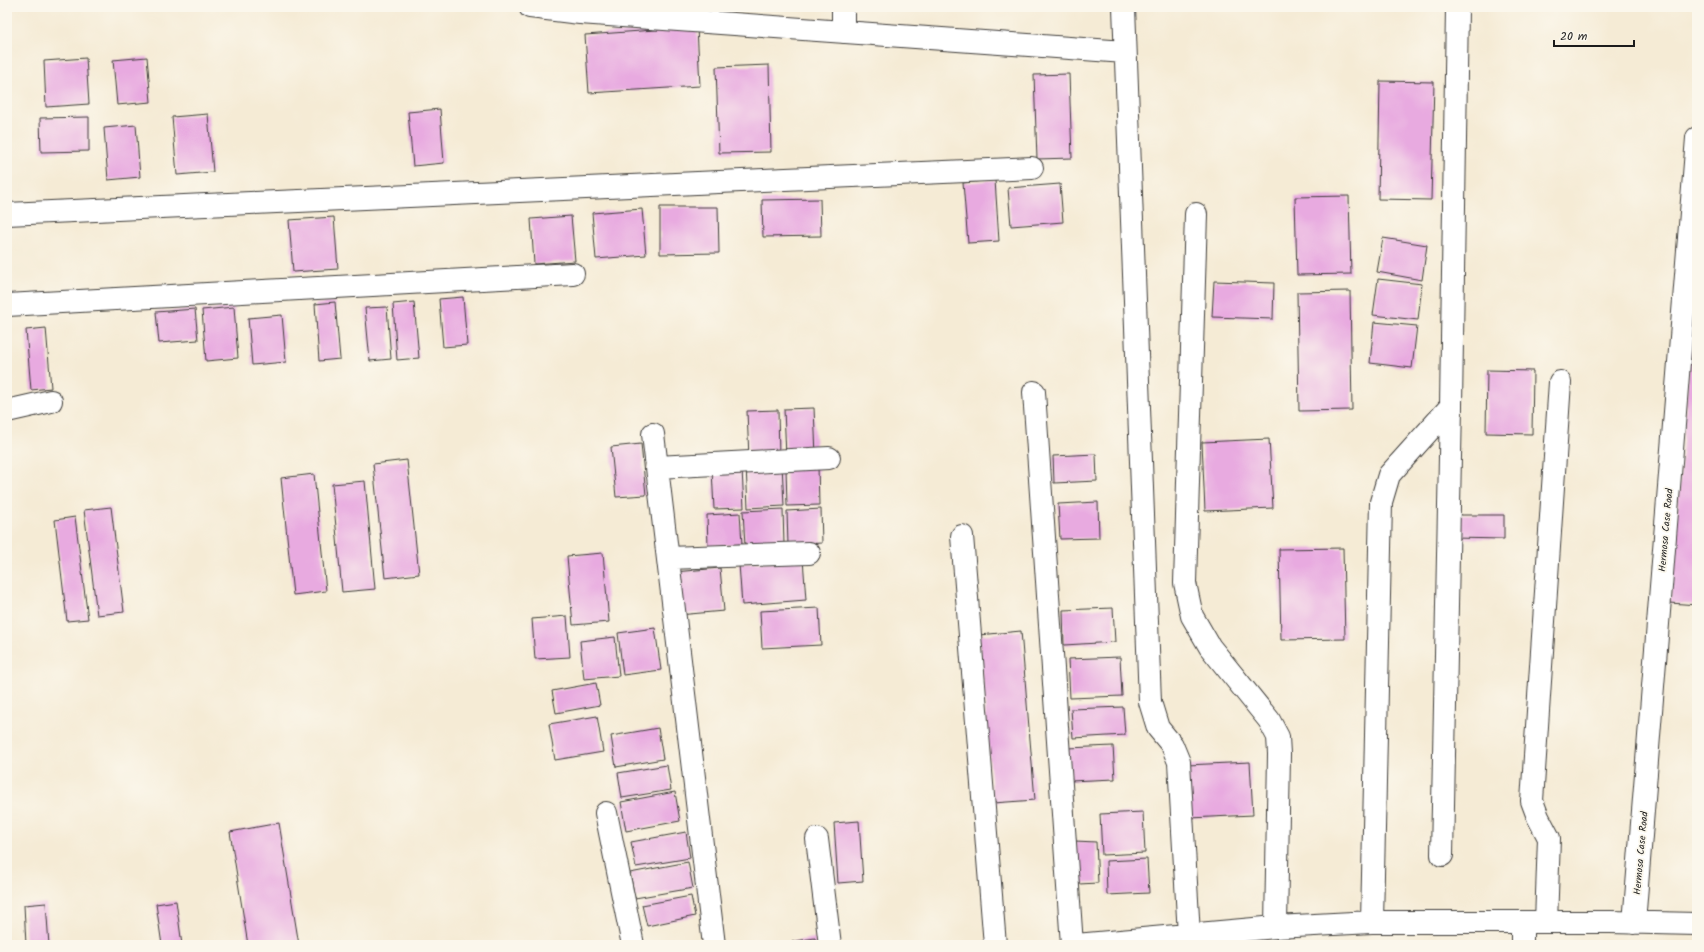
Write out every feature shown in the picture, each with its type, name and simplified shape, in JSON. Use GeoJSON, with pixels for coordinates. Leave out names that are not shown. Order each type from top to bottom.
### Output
{"type":"FeatureCollection","features":[{"type":"Feature","properties":{"kind":"street"},"geometry":{"type":"LineString","coordinates":[[530,7],[580,13],[1125,52]]}},
{"type":"Feature","properties":{"kind":"street"},"geometry":{"type":"LineString","coordinates":[[843,7],[843,32]]}},
{"type":"Feature","properties":{"kind":"street"},"geometry":{"type":"LineString","coordinates":[[1124,7],[1150,702],[1158,728],[1172,745],[1179,762],[1189,935]]}},
{"type":"Feature","properties":{"kind":"street"},"geometry":{"type":"LineString","coordinates":[[1442,855],[1457,7]]}},
{"type":"Feature","properties":{"kind":"street","name":"Hermosa Case Road"},"geometry":{"type":"LineString","coordinates":[[1634,923],[1697,138]]}},
{"type":"Feature","properties":{"kind":"street"},"geometry":{"type":"LineString","coordinates":[[7,214],[1032,168]]}},
{"type":"Feature","properties":{"kind":"street"},"geometry":{"type":"LineString","coordinates":[[1196,214],[1185,583],[1192,616],[1210,647],[1268,720],[1278,737],[1276,927]]}},
{"type":"Feature","properties":{"kind":"street"},"geometry":{"type":"LineString","coordinates":[[7,305],[573,274]]}},
{"type":"Feature","properties":{"kind":"street"},"geometry":{"type":"LineString","coordinates":[[1546,922],[1549,838],[1538,817],[1532,801],[1560,382]]}},
{"type":"Feature","properties":{"kind":"street"},"geometry":{"type":"LineString","coordinates":[[1034,392],[1072,945]]}},
{"type":"Feature","properties":{"kind":"street"},"geometry":{"type":"LineString","coordinates":[[7,410],[51,401]]}},
{"type":"Feature","properties":{"kind":"street"},"geometry":{"type":"LineString","coordinates":[[1372,922],[1381,502],[1389,475],[1451,406]]}},
{"type":"Feature","properties":{"kind":"street"},"geometry":{"type":"LineString","coordinates":[[653,434],[714,945]]}},
{"type":"Feature","properties":{"kind":"street"},"geometry":{"type":"LineString","coordinates":[[657,467],[829,458]]}},
{"type":"Feature","properties":{"kind":"street"},"geometry":{"type":"LineString","coordinates":[[962,536],[995,945]]}},
{"type":"Feature","properties":{"kind":"street"},"geometry":{"type":"LineString","coordinates":[[668,558],[809,552]]}},
{"type":"Feature","properties":{"kind":"street"},"geometry":{"type":"LineString","coordinates":[[606,813],[633,945]]}},
{"type":"Feature","properties":{"kind":"street"},"geometry":{"type":"LineString","coordinates":[[817,839],[830,945]]}},
{"type":"Feature","properties":{"kind":"street"},"geometry":{"type":"LineString","coordinates":[[1076,945],[1276,927],[1372,922],[1697,924]]}},
{"type":"Feature","properties":{"kind":"street"},"geometry":{"type":"LineString","coordinates":[[1522,922],[1522,945]]}},
{"type":"Feature","properties":{"kind":"building"},"geometry":{"type":"Polygon","coordinates":[[[697,27],[700,86],[589,93],[585,35],[697,27]]]}},
{"type":"Feature","properties":{"kind":"building"},"geometry":{"type":"Polygon","coordinates":[[[147,57],[151,102],[117,105],[113,60],[147,57]]]}},
{"type":"Feature","properties":{"kind":"building"},"geometry":{"type":"Polygon","coordinates":[[[86,58],[89,104],[46,107],[44,61],[86,58]]]}},
{"type":"Feature","properties":{"kind":"building"},"geometry":{"type":"Polygon","coordinates":[[[769,65],[771,152],[719,153],[716,67],[769,65]]]}},
{"type":"Feature","properties":{"kind":"building"},"geometry":{"type":"Polygon","coordinates":[[[1069,74],[1072,158],[1037,159],[1034,75],[1069,74]]]}},
{"type":"Feature","properties":{"kind":"building"},"geometry":{"type":"Polygon","coordinates":[[[1380,81],[1434,82],[1431,200],[1378,199],[1380,81]]]}},
{"type":"Feature","properties":{"kind":"building"},"geometry":{"type":"Polygon","coordinates":[[[440,109],[444,163],[413,166],[408,112],[440,109]]]}},
{"type":"Feature","properties":{"kind":"building"},"geometry":{"type":"Polygon","coordinates":[[[208,114],[213,172],[177,175],[172,117],[208,114]]]}},
{"type":"Feature","properties":{"kind":"building"},"geometry":{"type":"Polygon","coordinates":[[[89,117],[89,151],[41,152],[40,118],[89,117]]]}},
{"type":"Feature","properties":{"kind":"building"},"geometry":{"type":"Polygon","coordinates":[[[136,125],[140,177],[108,180],[104,128],[136,125]]]}},
{"type":"Feature","properties":{"kind":"building"},"geometry":{"type":"Polygon","coordinates":[[[995,180],[999,241],[968,243],[963,183],[995,180]]]}},
{"type":"Feature","properties":{"kind":"building"},"geometry":{"type":"Polygon","coordinates":[[[1060,184],[1063,222],[1011,226],[1008,188],[1060,184]]]}},
{"type":"Feature","properties":{"kind":"building"},"geometry":{"type":"Polygon","coordinates":[[[1349,196],[1351,274],[1297,275],[1295,197],[1349,196]]]}},
{"type":"Feature","properties":{"kind":"building"},"geometry":{"type":"Polygon","coordinates":[[[820,199],[821,236],[763,237],[762,200],[820,199]]]}},
{"type":"Feature","properties":{"kind":"building"},"geometry":{"type":"Polygon","coordinates":[[[660,207],[718,207],[719,253],[660,254],[660,207]]]}},
{"type":"Feature","properties":{"kind":"building"},"geometry":{"type":"Polygon","coordinates":[[[642,209],[646,255],[596,259],[592,213],[642,209]]]}},
{"type":"Feature","properties":{"kind":"building"},"geometry":{"type":"Polygon","coordinates":[[[571,216],[575,261],[534,264],[531,219],[571,216]]]}},
{"type":"Feature","properties":{"kind":"building"},"geometry":{"type":"Polygon","coordinates":[[[334,217],[338,269],[293,272],[289,220],[334,217]]]}},
{"type":"Feature","properties":{"kind":"building"},"geometry":{"type":"Polygon","coordinates":[[[1383,238],[1427,245],[1422,280],[1377,272],[1383,238]]]}},
{"type":"Feature","properties":{"kind":"building"},"geometry":{"type":"Polygon","coordinates":[[[1696,278],[1697,279],[1697,605],[1670,603],[1696,278]]]}},
{"type":"Feature","properties":{"kind":"building"},"geometry":{"type":"Polygon","coordinates":[[[1378,279],[1422,284],[1418,320],[1373,315],[1378,279]]]}},
{"type":"Feature","properties":{"kind":"building"},"geometry":{"type":"Polygon","coordinates":[[[1214,281],[1274,283],[1273,319],[1212,317],[1214,281]]]}},
{"type":"Feature","properties":{"kind":"building"},"geometry":{"type":"Polygon","coordinates":[[[1350,291],[1352,410],[1299,411],[1297,292],[1350,291]]]}},
{"type":"Feature","properties":{"kind":"building"},"geometry":{"type":"Polygon","coordinates":[[[463,297],[467,345],[443,347],[439,299],[463,297]]]}},
{"type":"Feature","properties":{"kind":"building"},"geometry":{"type":"Polygon","coordinates":[[[335,302],[340,359],[319,361],[315,304],[335,302]]]}},
{"type":"Feature","properties":{"kind":"building"},"geometry":{"type":"Polygon","coordinates":[[[414,302],[419,358],[397,360],[393,304],[414,302]]]}},
{"type":"Feature","properties":{"kind":"building"},"geometry":{"type":"Polygon","coordinates":[[[234,307],[238,358],[206,361],[202,310],[234,307]]]}},
{"type":"Feature","properties":{"kind":"building"},"geometry":{"type":"Polygon","coordinates":[[[387,307],[391,359],[370,361],[365,308],[387,307]]]}},
{"type":"Feature","properties":{"kind":"building"},"geometry":{"type":"Polygon","coordinates":[[[195,309],[198,340],[159,343],[156,312],[195,309]]]}},
{"type":"Feature","properties":{"kind":"building"},"geometry":{"type":"Polygon","coordinates":[[[282,315],[286,362],[252,365],[248,318],[282,315]]]}},
{"type":"Feature","properties":{"kind":"building"},"geometry":{"type":"Polygon","coordinates":[[[1374,322],[1417,326],[1412,368],[1370,363],[1374,322]]]}},
{"type":"Feature","properties":{"kind":"building"},"geometry":{"type":"Polygon","coordinates":[[[46,328],[51,388],[31,390],[26,330],[46,328]]]}},
{"type":"Feature","properties":{"kind":"building"},"geometry":{"type":"Polygon","coordinates":[[[1487,370],[1533,371],[1532,434],[1486,433],[1487,370]]]}},
{"type":"Feature","properties":{"kind":"building"},"geometry":{"type":"Polygon","coordinates":[[[814,408],[816,456],[786,457],[784,409],[814,408]]]}},
{"type":"Feature","properties":{"kind":"building"},"geometry":{"type":"Polygon","coordinates":[[[778,410],[779,457],[749,458],[747,411],[778,410]]]}},
{"type":"Feature","properties":{"kind":"building"},"geometry":{"type":"Polygon","coordinates":[[[1269,439],[1273,508],[1205,511],[1202,442],[1269,439]]]}},
{"type":"Feature","properties":{"kind":"building"},"geometry":{"type":"Polygon","coordinates":[[[641,444],[646,495],[616,497],[611,447],[641,444]]]}},
{"type":"Feature","properties":{"kind":"building"},"geometry":{"type":"Polygon","coordinates":[[[1096,454],[1097,481],[1054,483],[1053,456],[1096,454]]]}},
{"type":"Feature","properties":{"kind":"building"},"geometry":{"type":"Polygon","coordinates":[[[407,460],[419,574],[385,578],[373,464],[407,460]]]}},
{"type":"Feature","properties":{"kind":"building"},"geometry":{"type":"Polygon","coordinates":[[[782,464],[784,506],[748,508],[746,466],[782,464]]]}},
{"type":"Feature","properties":{"kind":"building"},"geometry":{"type":"Polygon","coordinates":[[[818,466],[819,505],[787,506],[786,468],[818,466]]]}},
{"type":"Feature","properties":{"kind":"building"},"geometry":{"type":"Polygon","coordinates":[[[742,469],[744,508],[714,509],[712,470],[742,469]]]}},
{"type":"Feature","properties":{"kind":"building"},"geometry":{"type":"Polygon","coordinates":[[[314,474],[326,591],[293,595],[281,478],[314,474]]]}},
{"type":"Feature","properties":{"kind":"building"},"geometry":{"type":"Polygon","coordinates":[[[365,481],[375,589],[342,592],[332,484],[365,481]]]}},
{"type":"Feature","properties":{"kind":"building"},"geometry":{"type":"Polygon","coordinates":[[[1098,502],[1099,538],[1060,539],[1058,504],[1098,502]]]}},
{"type":"Feature","properties":{"kind":"building"},"geometry":{"type":"Polygon","coordinates":[[[111,507],[124,612],[97,615],[84,510],[111,507]]]}},
{"type":"Feature","properties":{"kind":"building"},"geometry":{"type":"Polygon","coordinates":[[[783,509],[784,545],[745,546],[743,511],[783,509]]]}},
{"type":"Feature","properties":{"kind":"building"},"geometry":{"type":"Polygon","coordinates":[[[821,509],[822,543],[788,545],[787,511],[821,509]]]}},
{"type":"Feature","properties":{"kind":"building"},"geometry":{"type":"Polygon","coordinates":[[[740,513],[742,544],[708,546],[707,515],[740,513]]]}},
{"type":"Feature","properties":{"kind":"building"},"geometry":{"type":"Polygon","coordinates":[[[1453,515],[1504,515],[1504,539],[1453,538],[1453,515]]]}},
{"type":"Feature","properties":{"kind":"building"},"geometry":{"type":"Polygon","coordinates":[[[75,517],[88,619],[67,621],[55,520],[75,517]]]}},
{"type":"Feature","properties":{"kind":"building"},"geometry":{"type":"Polygon","coordinates":[[[1343,548],[1345,639],[1281,640],[1279,549],[1343,548]]]}},
{"type":"Feature","properties":{"kind":"building"},"geometry":{"type":"Polygon","coordinates":[[[603,553],[609,622],[573,625],[567,556],[603,553]]]}},
{"type":"Feature","properties":{"kind":"building"},"geometry":{"type":"Polygon","coordinates":[[[803,559],[806,600],[742,605],[739,564],[803,559]]]}},
{"type":"Feature","properties":{"kind":"building"},"geometry":{"type":"Polygon","coordinates":[[[720,568],[724,611],[678,615],[674,572],[720,568]]]}},
{"type":"Feature","properties":{"kind":"building"},"geometry":{"type":"Polygon","coordinates":[[[819,608],[821,645],[762,648],[760,611],[819,608]]]}},
{"type":"Feature","properties":{"kind":"building"},"geometry":{"type":"Polygon","coordinates":[[[1113,608],[1115,642],[1064,645],[1063,610],[1113,608]]]}},
{"type":"Feature","properties":{"kind":"building"},"geometry":{"type":"Polygon","coordinates":[[[567,616],[570,657],[535,659],[532,619],[567,616]]]}},
{"type":"Feature","properties":{"kind":"building"},"geometry":{"type":"Polygon","coordinates":[[[655,628],[661,670],[623,675],[618,633],[655,628]]]}},
{"type":"Feature","properties":{"kind":"building"},"geometry":{"type":"Polygon","coordinates":[[[1021,631],[1035,800],[993,803],[979,635],[1021,631]]]}},
{"type":"Feature","properties":{"kind":"building"},"geometry":{"type":"Polygon","coordinates":[[[615,637],[619,676],[584,679],[580,641],[615,637]]]}},
{"type":"Feature","properties":{"kind":"building"},"geometry":{"type":"Polygon","coordinates":[[[1120,657],[1122,696],[1070,698],[1068,659],[1120,657]]]}},
{"type":"Feature","properties":{"kind":"building"},"geometry":{"type":"Polygon","coordinates":[[[596,683],[600,705],[556,713],[552,691],[596,683]]]}},
{"type":"Feature","properties":{"kind":"building"},"geometry":{"type":"Polygon","coordinates":[[[1123,707],[1125,735],[1073,738],[1071,709],[1123,707]]]}},
{"type":"Feature","properties":{"kind":"building"},"geometry":{"type":"Polygon","coordinates":[[[597,716],[603,752],[555,760],[549,724],[597,716]]]}},
{"type":"Feature","properties":{"kind":"building"},"geometry":{"type":"Polygon","coordinates":[[[658,728],[663,759],[616,767],[611,736],[658,728]]]}},
{"type":"Feature","properties":{"kind":"building"},"geometry":{"type":"Polygon","coordinates":[[[1113,746],[1115,779],[1070,781],[1068,748],[1113,746]]]}},
{"type":"Feature","properties":{"kind":"building"},"geometry":{"type":"Polygon","coordinates":[[[1250,762],[1253,815],[1190,818],[1187,765],[1250,762]]]}},
{"type":"Feature","properties":{"kind":"building"},"geometry":{"type":"Polygon","coordinates":[[[667,765],[671,790],[622,798],[618,773],[667,765]]]}},
{"type":"Feature","properties":{"kind":"building"},"geometry":{"type":"Polygon","coordinates":[[[675,792],[680,821],[626,831],[621,802],[675,792]]]}},
{"type":"Feature","properties":{"kind":"building"},"geometry":{"type":"Polygon","coordinates":[[[1143,812],[1145,853],[1102,855],[1100,814],[1143,812]]]}},
{"type":"Feature","properties":{"kind":"building"},"geometry":{"type":"Polygon","coordinates":[[[859,821],[863,881],[838,883],[834,823],[859,821]]]}},
{"type":"Feature","properties":{"kind":"building"},"geometry":{"type":"Polygon","coordinates":[[[279,823],[299,945],[248,945],[230,832],[279,823]]]}},
{"type":"Feature","properties":{"kind":"building"},"geometry":{"type":"Polygon","coordinates":[[[686,832],[690,858],[636,867],[631,842],[686,832]]]}},
{"type":"Feature","properties":{"kind":"building"},"geometry":{"type":"Polygon","coordinates":[[[1075,841],[1096,842],[1098,883],[1079,884],[1075,841]]]}},
{"type":"Feature","properties":{"kind":"building"},"geometry":{"type":"Polygon","coordinates":[[[1147,859],[1149,893],[1107,895],[1106,861],[1147,859]]]}},
{"type":"Feature","properties":{"kind":"building"},"geometry":{"type":"Polygon","coordinates":[[[688,862],[693,888],[635,898],[630,873],[688,862]]]}},
{"type":"Feature","properties":{"kind":"building"},"geometry":{"type":"Polygon","coordinates":[[[691,896],[695,916],[647,926],[642,905],[691,896]]]}},
{"type":"Feature","properties":{"kind":"building"},"geometry":{"type":"Polygon","coordinates":[[[176,901],[182,945],[162,945],[156,904],[176,901]]]}},
{"type":"Feature","properties":{"kind":"building"},"geometry":{"type":"Polygon","coordinates":[[[46,903],[49,945],[26,945],[24,905],[46,903]]]}},
{"type":"Feature","properties":{"kind":"building"},"geometry":{"type":"Polygon","coordinates":[[[815,938],[816,945],[776,945],[776,944],[815,938]]]}}]}
